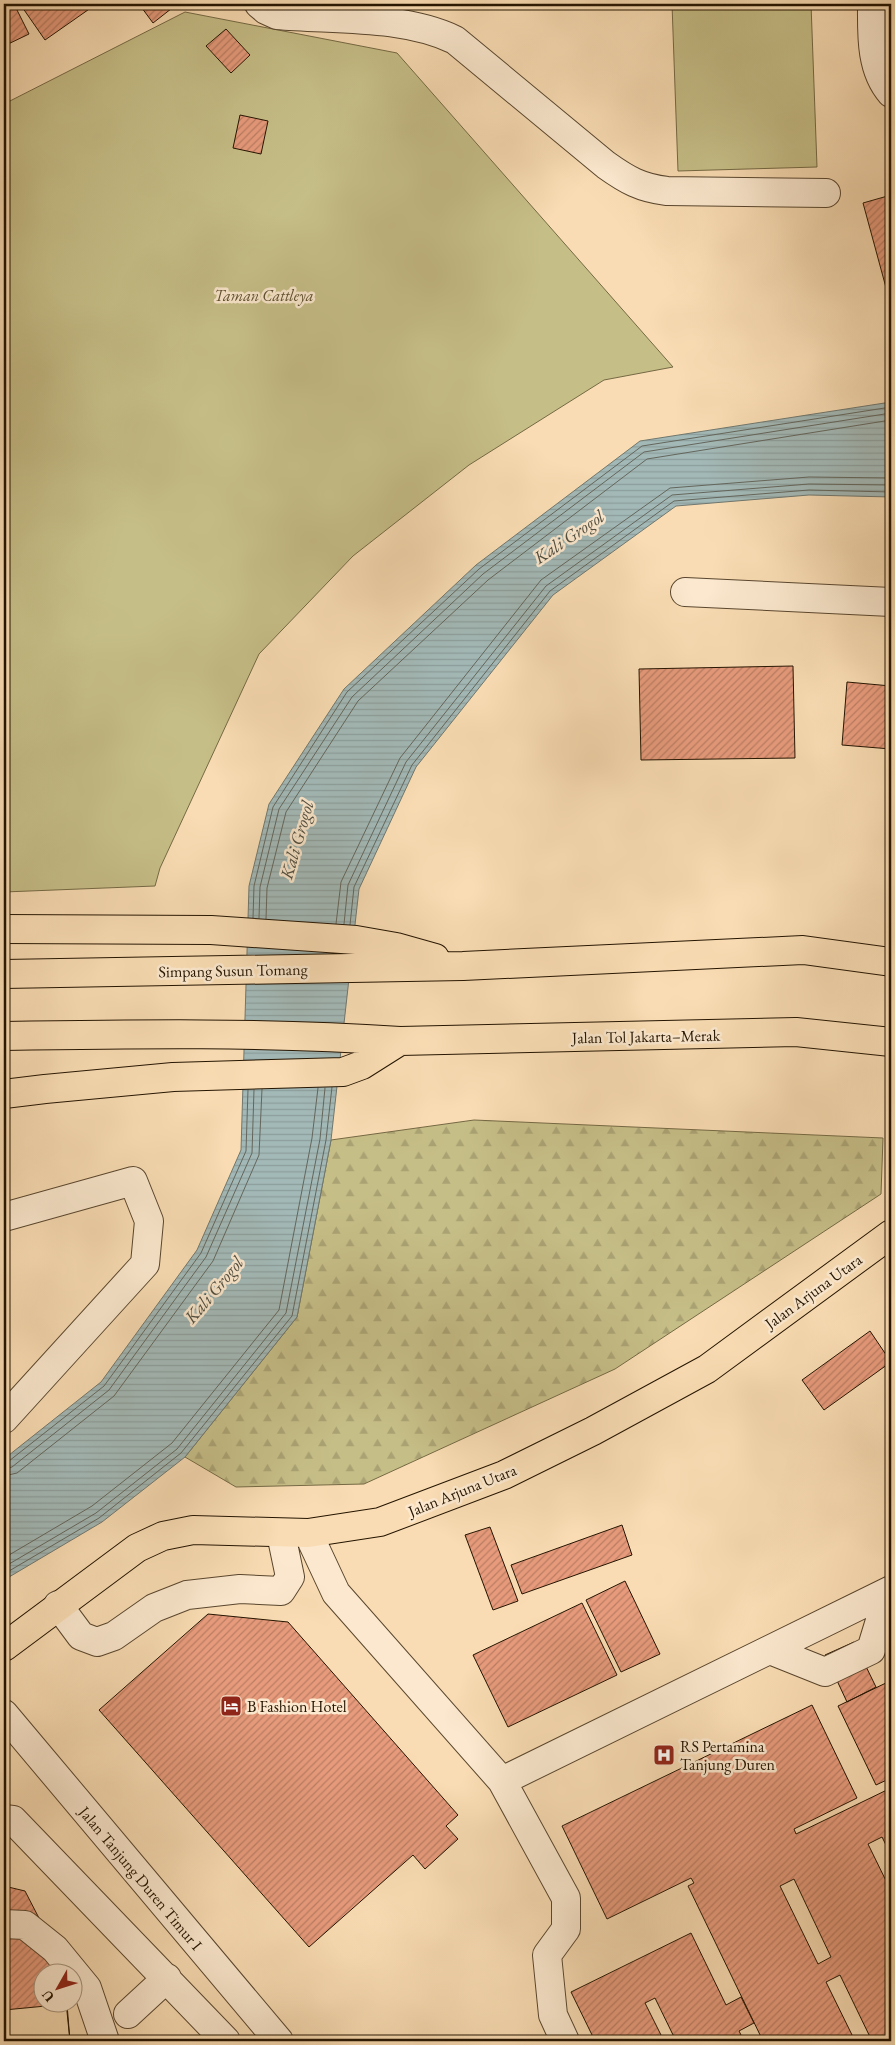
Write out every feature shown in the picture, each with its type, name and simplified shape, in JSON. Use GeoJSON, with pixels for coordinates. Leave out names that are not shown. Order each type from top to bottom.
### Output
{"type":"FeatureCollection","features":[{"type":"Feature","properties":{"kind":"main road"},"geometry":{"type":"LineString","coordinates":[[4,929],[211,930],[356,940],[396,947],[463,966],[804,950],[891,962]]}},
{"type":"Feature","properties":{"kind":"main road","name":"Simpang Susun Tomang"},"geometry":{"type":"LineString","coordinates":[[4,974],[463,966]]}},
{"type":"Feature","properties":{"kind":"main road","name":"Jalan Tol Jakarta–Merak"},"geometry":{"type":"LineString","coordinates":[[400,1041],[796,1032],[891,1042]]}},
{"type":"Feature","properties":{"kind":"main road"},"geometry":{"type":"LineString","coordinates":[[4,1036],[177,1034],[346,1037],[400,1041]]}},
{"type":"Feature","properties":{"kind":"main road"},"geometry":{"type":"LineString","coordinates":[[4,1094],[173,1077],[343,1072],[362,1065],[400,1041]]}},
{"type":"Feature","properties":{"kind":"main road","name":"Jalan Arjuna Utara"},"geometry":{"type":"LineString","coordinates":[[4,1647],[137,1548],[163,1536],[193,1530],[281,1534],[308,1533],[380,1522],[504,1475],[593,1431],[708,1369],[891,1234]]}},
{"type":"Feature","properties":{"kind":"street"},"geometry":{"type":"LineString","coordinates":[[259,4],[277,15],[413,25],[436,31],[455,40],[606,165],[626,179],[646,188],[667,191],[826,193]]}},
{"type":"Feature","properties":{"kind":"street"},"geometry":{"type":"LineString","coordinates":[[872,4],[872,34],[876,61],[884,84],[891,93]]}},
{"type":"Feature","properties":{"kind":"street"},"geometry":{"type":"LineString","coordinates":[[685,592],[891,602]]}},
{"type":"Feature","properties":{"kind":"street"},"geometry":{"type":"LineString","coordinates":[[4,1217],[132,1181],[149,1221],[145,1264],[4,1419]]}},
{"type":"Feature","properties":{"kind":"street"},"geometry":{"type":"LineString","coordinates":[[308,1533],[336,1593],[502,1781],[566,1898],[566,1930],[547,1955],[553,2015],[565,2041]]}},
{"type":"Feature","properties":{"kind":"street"},"geometry":{"type":"LineString","coordinates":[[58,1605],[81,1636],[97,1642],[114,1636],[154,1608],[187,1595],[240,1589],[281,1591],[290,1577],[281,1534]]}},
{"type":"Feature","properties":{"kind":"street"},"geometry":{"type":"LineString","coordinates":[[502,1781],[890,1591]]}},
{"type":"Feature","properties":{"kind":"street"},"geometry":{"type":"LineString","coordinates":[[770,1650],[825,1672],[871,1650],[890,1591]]}},
{"type":"Feature","properties":{"kind":"street","name":"Jalan Tanjung Duren Timur I"},"geometry":{"type":"LineString","coordinates":[[4,1714],[279,2041]]}},
{"type":"Feature","properties":{"kind":"street"},"geometry":{"type":"LineString","coordinates":[[4,1819],[14,1820],[226,2041]]}},
{"type":"Feature","properties":{"kind":"street"},"geometry":{"type":"LineString","coordinates":[[4,1924],[25,1925],[55,1949],[87,1988],[105,2041]]}},
{"type":"Feature","properties":{"kind":"street"},"geometry":{"type":"LineString","coordinates":[[128,2014],[166,1978]]}},
{"type":"Feature","properties":{"kind":"green space"},"geometry":{"type":"Polygon","coordinates":[[[672,4],[811,4],[817,167],[678,171],[672,4]]]}},
{"type":"Feature","properties":{"kind":"green space","name":"Taman Cattleya"},"geometry":{"type":"Polygon","coordinates":[[[185,12],[397,53],[673,367],[604,380],[469,465],[353,556],[259,654],[160,868],[155,886],[4,892],[4,104],[185,12]]]}},
{"type":"Feature","properties":{"kind":"green space"},"geometry":{"type":"Polygon","coordinates":[[[474,1120],[883,1138],[881,1194],[615,1369],[364,1484],[236,1487],[185,1457],[297,1317],[331,1140],[474,1120]]]}},
{"type":"Feature","properties":{"kind":"water","name":"Kali Grogol"},"geometry":{"type":"Polygon","coordinates":[[[891,402],[891,497],[809,495],[676,506],[553,595],[416,767],[359,889],[331,1140],[297,1317],[185,1457],[102,1522],[4,1580],[4,1459],[101,1382],[197,1250],[241,1150],[249,886],[269,804],[344,689],[476,565],[640,441],[891,402]]]}},
{"type":"Feature","properties":{"kind":"building"},"geometry":{"type":"Polygon","coordinates":[[[4,4],[14,4],[29,34],[4,46],[4,4]]]}},
{"type":"Feature","properties":{"kind":"building"},"geometry":{"type":"Polygon","coordinates":[[[20,4],[94,4],[95,5],[45,40],[20,4]]]}},
{"type":"Feature","properties":{"kind":"building"},"geometry":{"type":"Polygon","coordinates":[[[139,4],[175,4],[176,5],[153,23],[139,4]]]}},
{"type":"Feature","properties":{"kind":"building"},"geometry":{"type":"Polygon","coordinates":[[[226,29],[250,55],[231,73],[206,46],[226,29]]]}},
{"type":"Feature","properties":{"kind":"building"},"geometry":{"type":"Polygon","coordinates":[[[240,115],[268,121],[261,154],[233,148],[240,115]]]}},
{"type":"Feature","properties":{"kind":"building"},"geometry":{"type":"Polygon","coordinates":[[[891,195],[891,294],[888,295],[863,203],[891,195]]]}},
{"type":"Feature","properties":{"kind":"building"},"geometry":{"type":"Polygon","coordinates":[[[793,666],[795,758],[641,760],[639,669],[793,666]]]}},
{"type":"Feature","properties":{"kind":"building"},"geometry":{"type":"Polygon","coordinates":[[[847,682],[891,686],[891,749],[842,745],[847,682]]]}},
{"type":"Feature","properties":{"kind":"building"},"geometry":{"type":"Polygon","coordinates":[[[870,1331],[891,1362],[824,1410],[802,1380],[870,1331]]]}},
{"type":"Feature","properties":{"kind":"building"},"geometry":{"type":"Polygon","coordinates":[[[622,1525],[632,1555],[522,1594],[511,1565],[622,1525]]]}},
{"type":"Feature","properties":{"kind":"building"},"geometry":{"type":"Polygon","coordinates":[[[490,1527],[518,1601],[493,1610],[465,1535],[490,1527]]]}},
{"type":"Feature","properties":{"kind":"building"},"geometry":{"type":"Polygon","coordinates":[[[625,1581],[660,1654],[621,1672],[586,1600],[625,1581]]]}},
{"type":"Feature","properties":{"kind":"building"},"geometry":{"type":"Polygon","coordinates":[[[582,1603],[617,1675],[508,1727],[473,1655],[582,1603]]]}},
{"type":"Feature","properties":{"kind":"building"},"geometry":{"type":"Polygon","coordinates":[[[208,1614],[288,1622],[458,1815],[446,1826],[458,1839],[425,1869],[413,1855],[309,1947],[99,1710],[208,1614]]]}},
{"type":"Feature","properties":{"kind":"building"},"geometry":{"type":"Polygon","coordinates":[[[854,1642],[876,1687],[847,1702],[825,1655],[854,1642]]]}},
{"type":"Feature","properties":{"kind":"building"},"geometry":{"type":"Polygon","coordinates":[[[888,1682],[891,1689],[891,1778],[876,1785],[838,1706],[888,1682]]]}},
{"type":"Feature","properties":{"kind":"building"},"geometry":{"type":"Polygon","coordinates":[[[812,1705],[857,1798],[794,1829],[796,1834],[891,1788],[891,1855],[882,1837],[868,1844],[891,1891],[891,2041],[872,2041],[840,1975],[826,1982],[855,2041],[763,2041],[688,1886],[694,1883],[691,1878],[607,1919],[562,1826],[812,1705]],[[794,1879],[780,1886],[818,1964],[831,1957],[794,1879]]]}},
{"type":"Feature","properties":{"kind":"building"},"geometry":{"type":"Polygon","coordinates":[[[4,1886],[25,1891],[55,1949],[58,1962],[32,1962],[32,2012],[67,2012],[70,2041],[4,2041],[4,1886]]]}},
{"type":"Feature","properties":{"kind":"building"},"geometry":{"type":"Polygon","coordinates":[[[691,1933],[726,2005],[741,1997],[754,2023],[739,2031],[744,2041],[676,2041],[655,1998],[645,2003],[664,2041],[595,2041],[571,1992],[691,1933]]]}},
{"type":"Feature","properties":{"kind":"building"},"geometry":{"type":"Polygon","coordinates":[[[32,2007],[32,2012],[68,2012],[70,2041],[4,2041],[4,2010],[32,2007]]]}},
{"type":"Feature","properties":{"kind":"place","name":"B Fashion Hotel"},"geometry":{"type":"Point","coordinates":[231,1706]}},
{"type":"Feature","properties":{"kind":"place","name":"RS Pertamina Tanjung Duren"},"geometry":{"type":"Point","coordinates":[664,1755]}}]}
